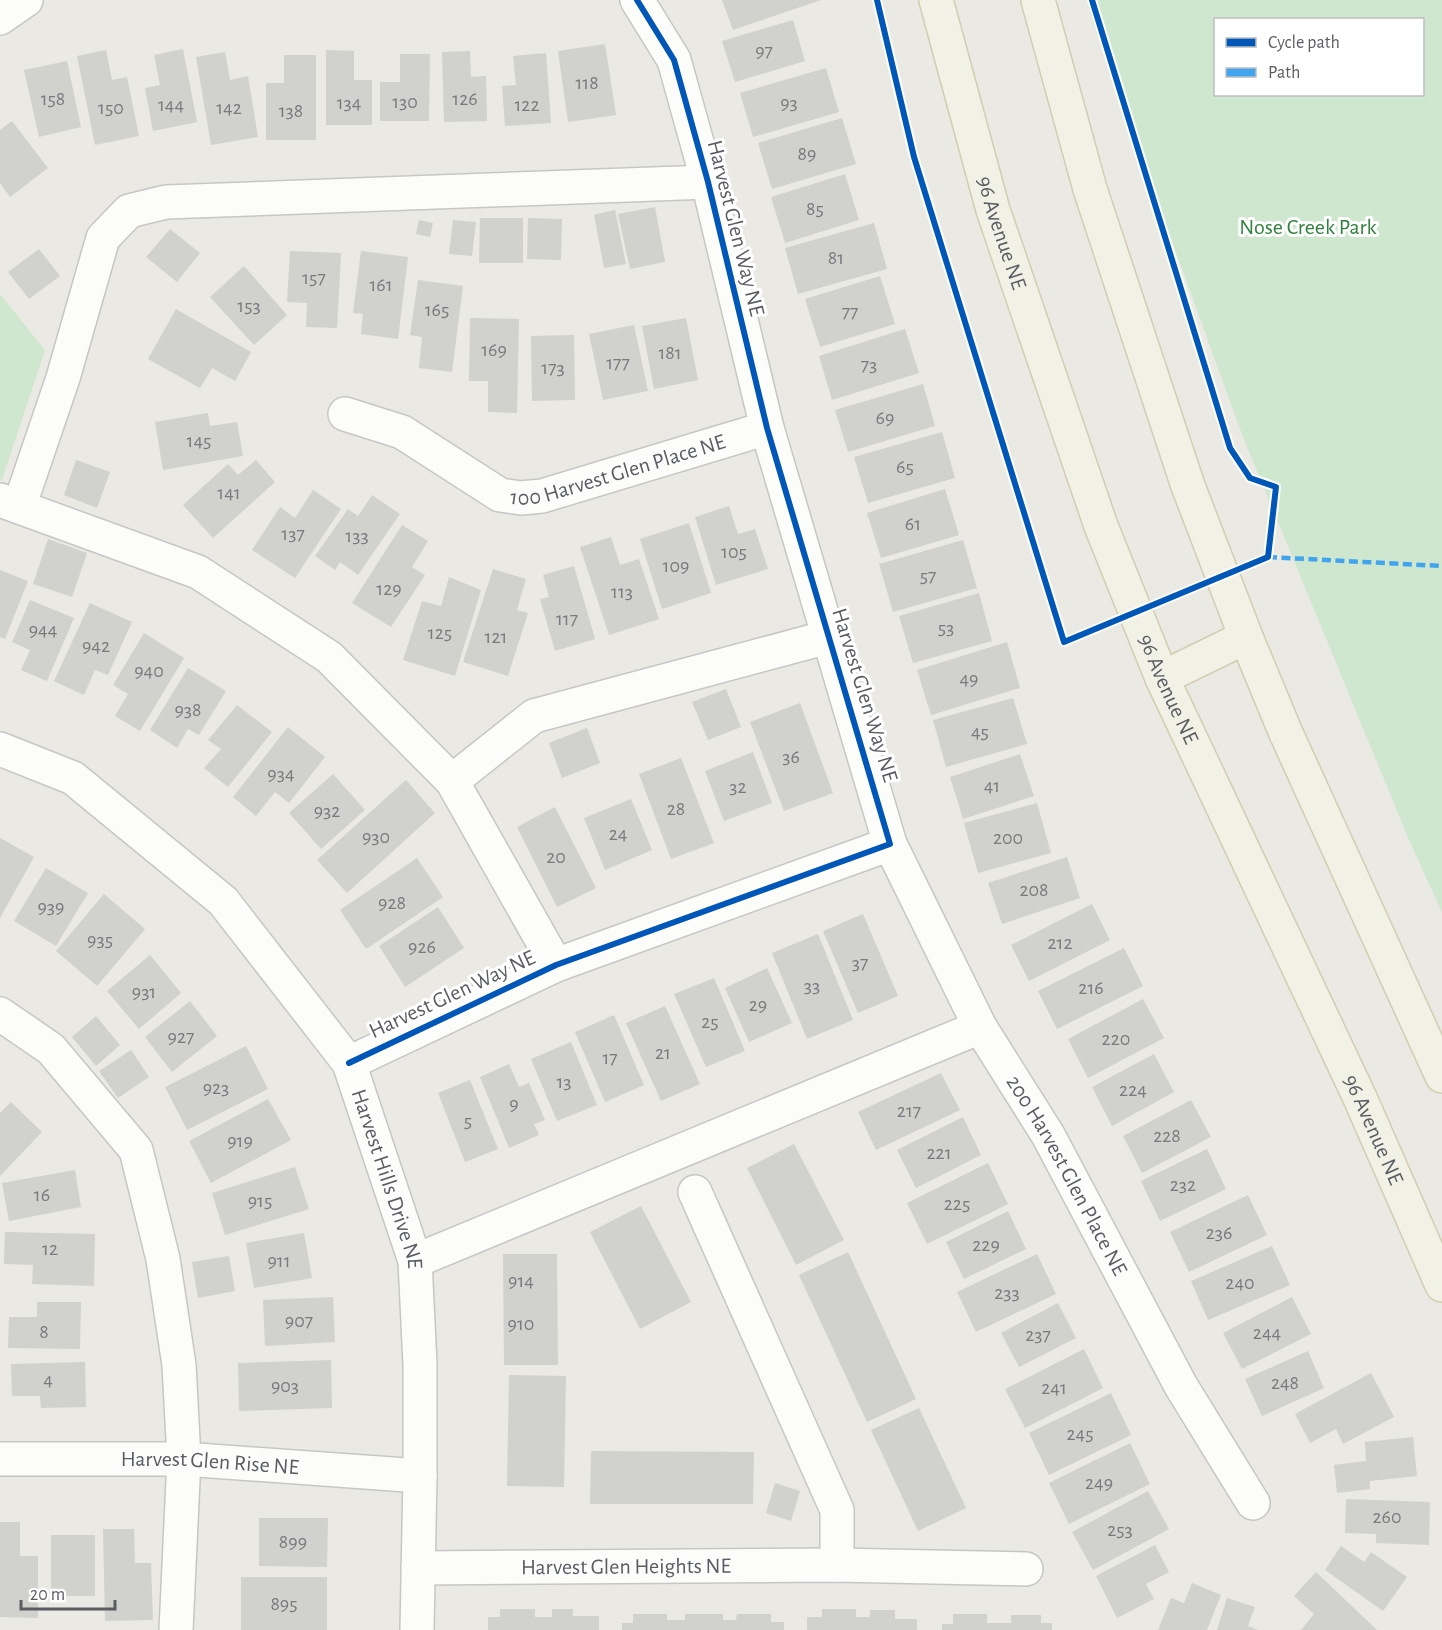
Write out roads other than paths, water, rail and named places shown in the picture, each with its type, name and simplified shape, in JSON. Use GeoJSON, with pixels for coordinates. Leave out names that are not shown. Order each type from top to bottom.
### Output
{"type":"FeatureCollection","features":[{"type":"Feature","properties":{"kind":"main road","name":"96 Avenue NE"},"geometry":{"type":"LineString","coordinates":[[936,0],[993,210],[1101,526],[1162,678],[1360,1098],[1442,1285]]}},
{"type":"Feature","properties":{"kind":"main road"},"geometry":{"type":"LineString","coordinates":[[1038,0],[1090,189],[1188,486],[1246,638],[1285,731],[1442,1076]]}},
{"type":"Feature","properties":{"kind":"main road"},"geometry":{"type":"LineString","coordinates":[[1162,678],[1246,638]]}},
{"type":"Feature","properties":{"kind":"street"},"geometry":{"type":"LineString","coordinates":[[0,18],[26,0]]}},
{"type":"Feature","properties":{"kind":"street","name":"Harvest Glen Way NE"},"geometry":{"type":"LineString","coordinates":[[349,1063],[556,965],[890,844],[767,428],[708,182],[674,60],[637,0]]}},
{"type":"Feature","properties":{"kind":"street"},"geometry":{"type":"LineString","coordinates":[[556,965],[452,781],[329,657],[198,572],[10,504],[63,378],[103,238],[129,211],[166,202],[708,182]]}},
{"type":"Feature","properties":{"kind":"street","name":"100 Harvest Glen Place NE"},"geometry":{"type":"LineString","coordinates":[[345,414],[402,432],[500,495],[521,498],[542,496],[767,428]]}},
{"type":"Feature","properties":{"kind":"street"},"geometry":{"type":"LineString","coordinates":[[452,781],[534,716],[828,637]]}},
{"type":"Feature","properties":{"kind":"street","name":"Harvest Hills Drive NE"},"geometry":{"type":"LineString","coordinates":[[0,749],[73,778],[223,901],[349,1063],[415,1261],[420,1364],[417,1630]]}},
{"type":"Feature","properties":{"kind":"street","name":"200 Harvest Glen Place NE"},"geometry":{"type":"LineString","coordinates":[[890,844],[980,1027],[1048,1135],[1181,1386],[1253,1503]]}},
{"type":"Feature","properties":{"kind":"street"},"geometry":{"type":"LineString","coordinates":[[0,1014],[51,1049],[136,1150],[163,1259],[179,1365],[184,1460],[176,1630]]}},
{"type":"Feature","properties":{"kind":"street"},"geometry":{"type":"LineString","coordinates":[[415,1261],[980,1027]]}},
{"type":"Feature","properties":{"kind":"street"},"geometry":{"type":"LineString","coordinates":[[695,1192],[837,1510],[837,1565]]}},
{"type":"Feature","properties":{"kind":"street","name":"Harvest Glen Rise NE"},"geometry":{"type":"LineString","coordinates":[[0,1459],[184,1460],[420,1476]]}},
{"type":"Feature","properties":{"kind":"street","name":"Harvest Glen Heights NE"},"geometry":{"type":"LineString","coordinates":[[418,1568],[837,1565],[1026,1569]]}},
{"type":"Feature","properties":{"kind":"park label","name":"Nose Creek Park"},"geometry":{"type":"Point","coordinates":[1308,227]}}]}
